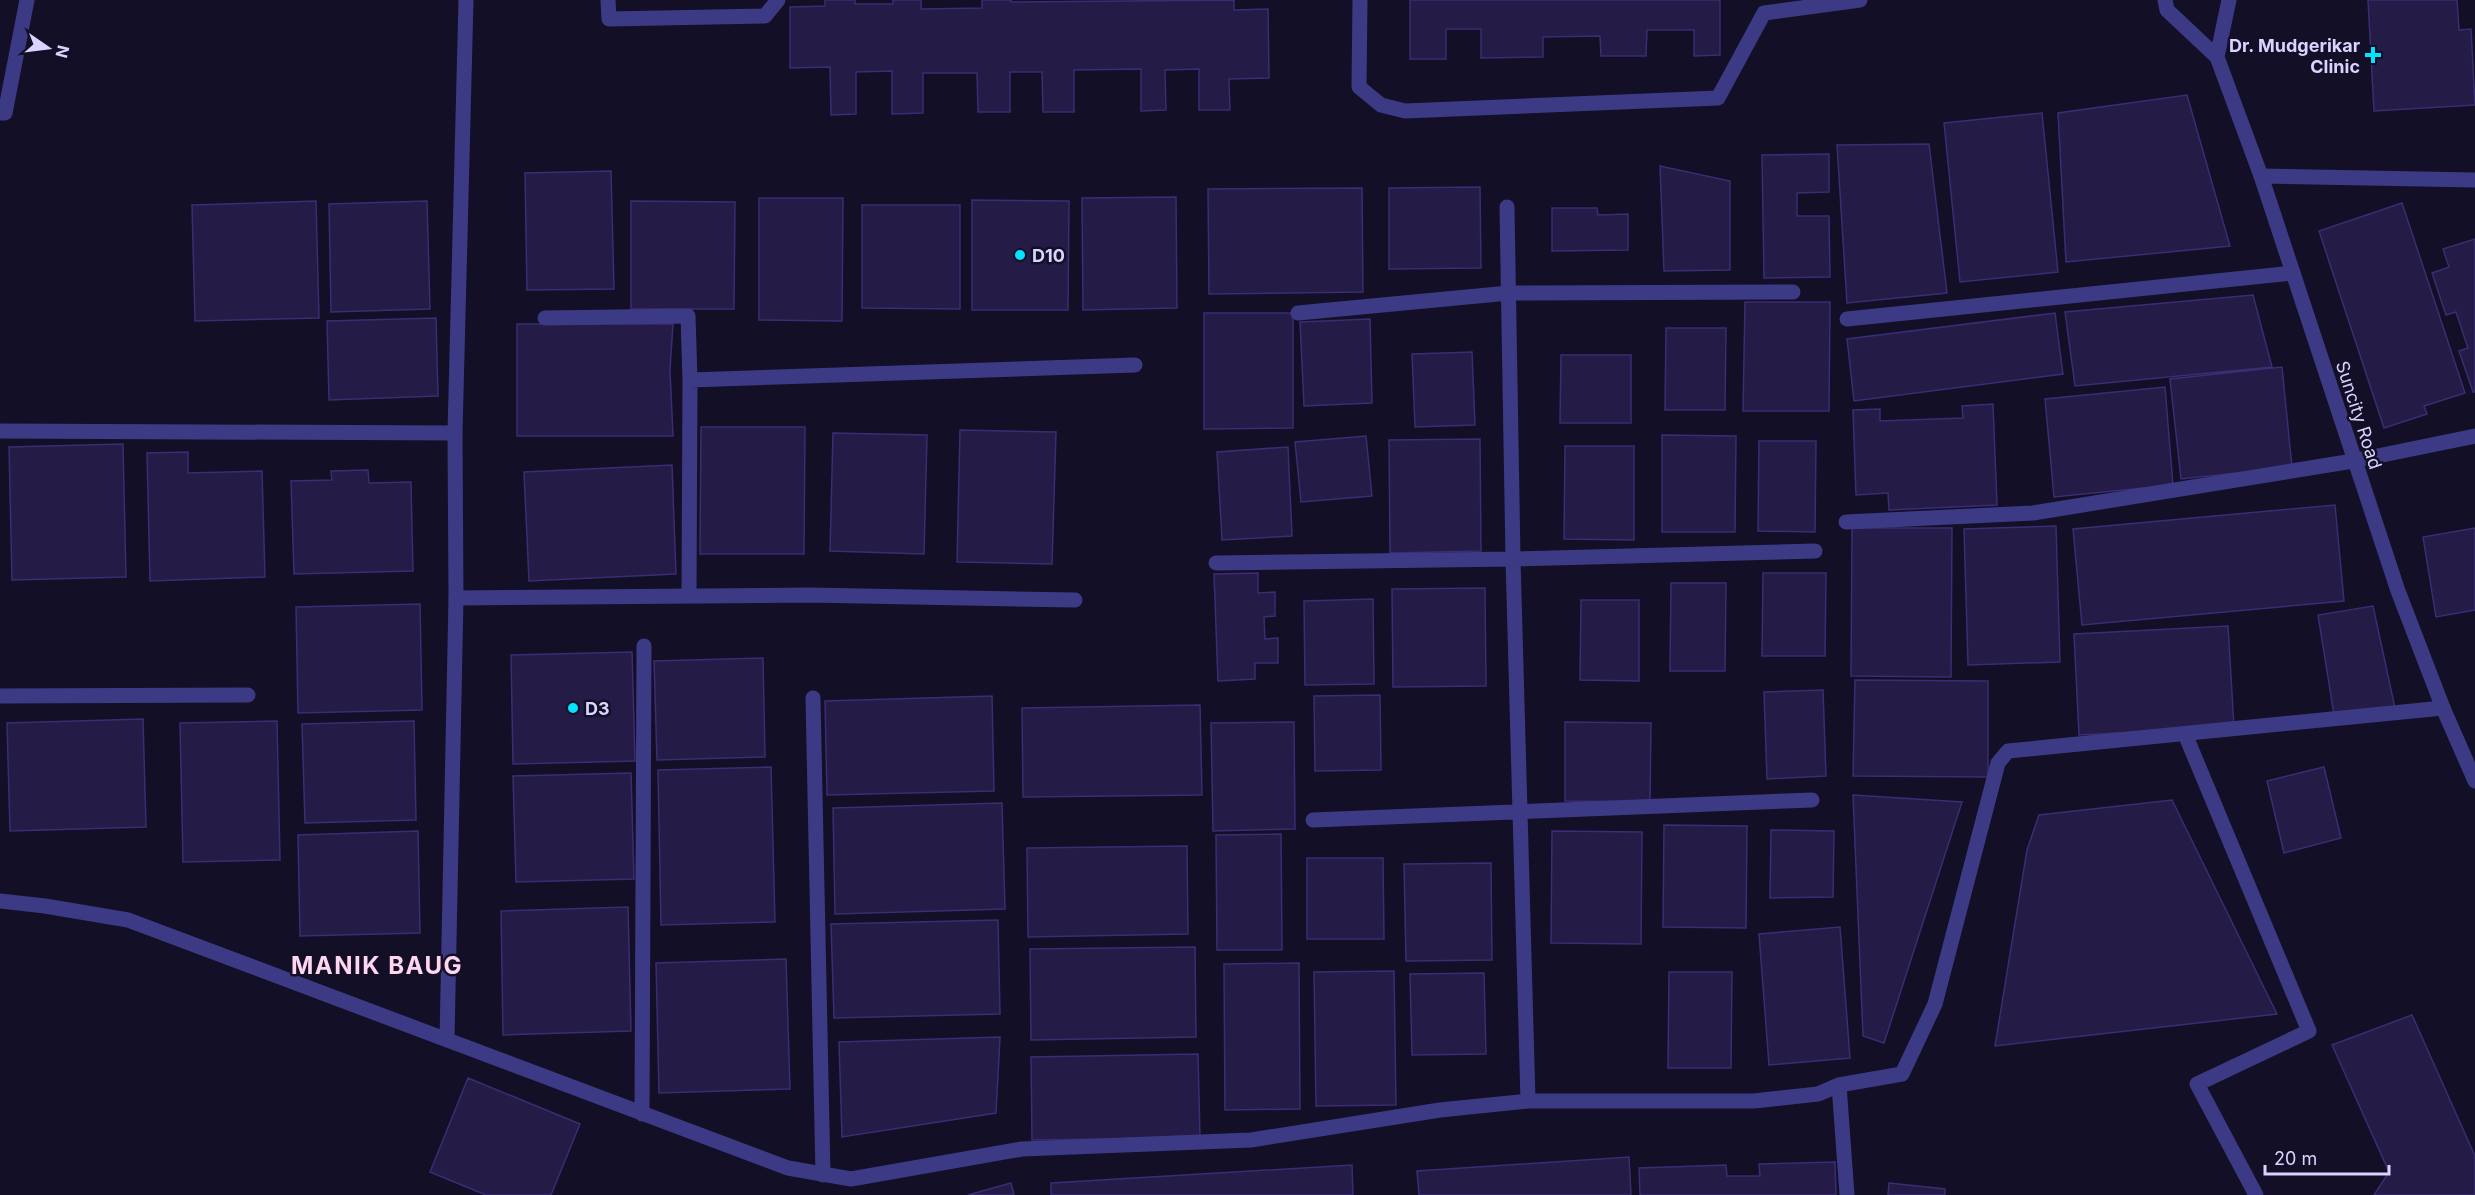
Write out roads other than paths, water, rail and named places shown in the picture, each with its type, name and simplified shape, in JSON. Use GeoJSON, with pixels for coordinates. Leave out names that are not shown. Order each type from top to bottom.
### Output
{"type":"FeatureCollection","features":[{"type":"Feature","properties":{"kind":"street"},"geometry":{"type":"LineString","coordinates":[[0,113],[4,113],[27,0]]}},
{"type":"Feature","properties":{"kind":"street"},"geometry":{"type":"LineString","coordinates":[[447,1040],[456,598],[455,433],[466,0]]}},
{"type":"Feature","properties":{"kind":"street"},"geometry":{"type":"LineString","coordinates":[[608,0],[609,19],[765,16],[778,0]]}},
{"type":"Feature","properties":{"kind":"street"},"geometry":{"type":"LineString","coordinates":[[1360,0],[1359,87],[1381,105],[1405,111],[1718,98],[1764,13],[1860,0]]}},
{"type":"Feature","properties":{"kind":"street","name":"Suncity Road"},"geometry":{"type":"LineString","coordinates":[[2164,0],[2167,10],[2217,57],[2261,176],[2398,591],[2443,708],[2475,781]]}},
{"type":"Feature","properties":{"kind":"street"},"geometry":{"type":"LineString","coordinates":[[2217,57],[2229,0]]}},
{"type":"Feature","properties":{"kind":"street"},"geometry":{"type":"LineString","coordinates":[[2261,176],[2475,180]]}},
{"type":"Feature","properties":{"kind":"street"},"geometry":{"type":"LineString","coordinates":[[1507,207],[1513,559],[1528,1101]]}},
{"type":"Feature","properties":{"kind":"street"},"geometry":{"type":"LineString","coordinates":[[1846,320],[2293,273]]}},
{"type":"Feature","properties":{"kind":"street"},"geometry":{"type":"LineString","coordinates":[[1298,313],[1509,292],[1793,292]]}},
{"type":"Feature","properties":{"kind":"street"},"geometry":{"type":"LineString","coordinates":[[545,318],[688,316],[689,595]]}},
{"type":"Feature","properties":{"kind":"street"},"geometry":{"type":"LineString","coordinates":[[690,380],[1135,365]]}},
{"type":"Feature","properties":{"kind":"street"},"geometry":{"type":"LineString","coordinates":[[0,431],[455,433]]}},
{"type":"Feature","properties":{"kind":"street"},"geometry":{"type":"LineString","coordinates":[[1846,522],[2032,513],[2354,461],[2475,436]]}},
{"type":"Feature","properties":{"kind":"street"},"geometry":{"type":"LineString","coordinates":[[1216,563],[1513,559],[1815,551]]}},
{"type":"Feature","properties":{"kind":"street"},"geometry":{"type":"LineString","coordinates":[[456,598],[809,595],[1075,600]]}},
{"type":"Feature","properties":{"kind":"street"},"geometry":{"type":"LineString","coordinates":[[642,1114],[644,646]]}},
{"type":"Feature","properties":{"kind":"street"},"geometry":{"type":"LineString","coordinates":[[0,696],[248,695]]}},
{"type":"Feature","properties":{"kind":"street"},"geometry":{"type":"LineString","coordinates":[[813,698],[823,1175]]}},
{"type":"Feature","properties":{"kind":"street"},"geometry":{"type":"LineString","coordinates":[[0,902],[45,906],[128,920],[788,1168],[851,1179],[1022,1149],[1251,1140],[1440,1110],[1528,1101],[1754,1101],[1818,1094],[1839,1085],[1902,1074],[1935,1004],[1998,764],[2008,751],[2443,708]]}},
{"type":"Feature","properties":{"kind":"street"},"geometry":{"type":"LineString","coordinates":[[2185,734],[2309,1031],[2197,1084],[2256,1195]]}},
{"type":"Feature","properties":{"kind":"street"},"geometry":{"type":"LineString","coordinates":[[1313,820],[1812,800]]}},
{"type":"Feature","properties":{"kind":"street"},"geometry":{"type":"LineString","coordinates":[[1839,1085],[1847,1195]]}},
{"type":"Feature","properties":{"kind":"place","name":"Dr. Mudgerikar Clinic"},"geometry":{"type":"Point","coordinates":[2373,55]}},
{"type":"Feature","properties":{"kind":"place","name":"D10"},"geometry":{"type":"Point","coordinates":[1020,255]}},
{"type":"Feature","properties":{"kind":"place","name":"D3"},"geometry":{"type":"Point","coordinates":[573,708]}},
{"type":"Feature","properties":{"kind":"district","name":"MANIK BAUG"},"geometry":{"type":"Point","coordinates":[377,965]}}]}
